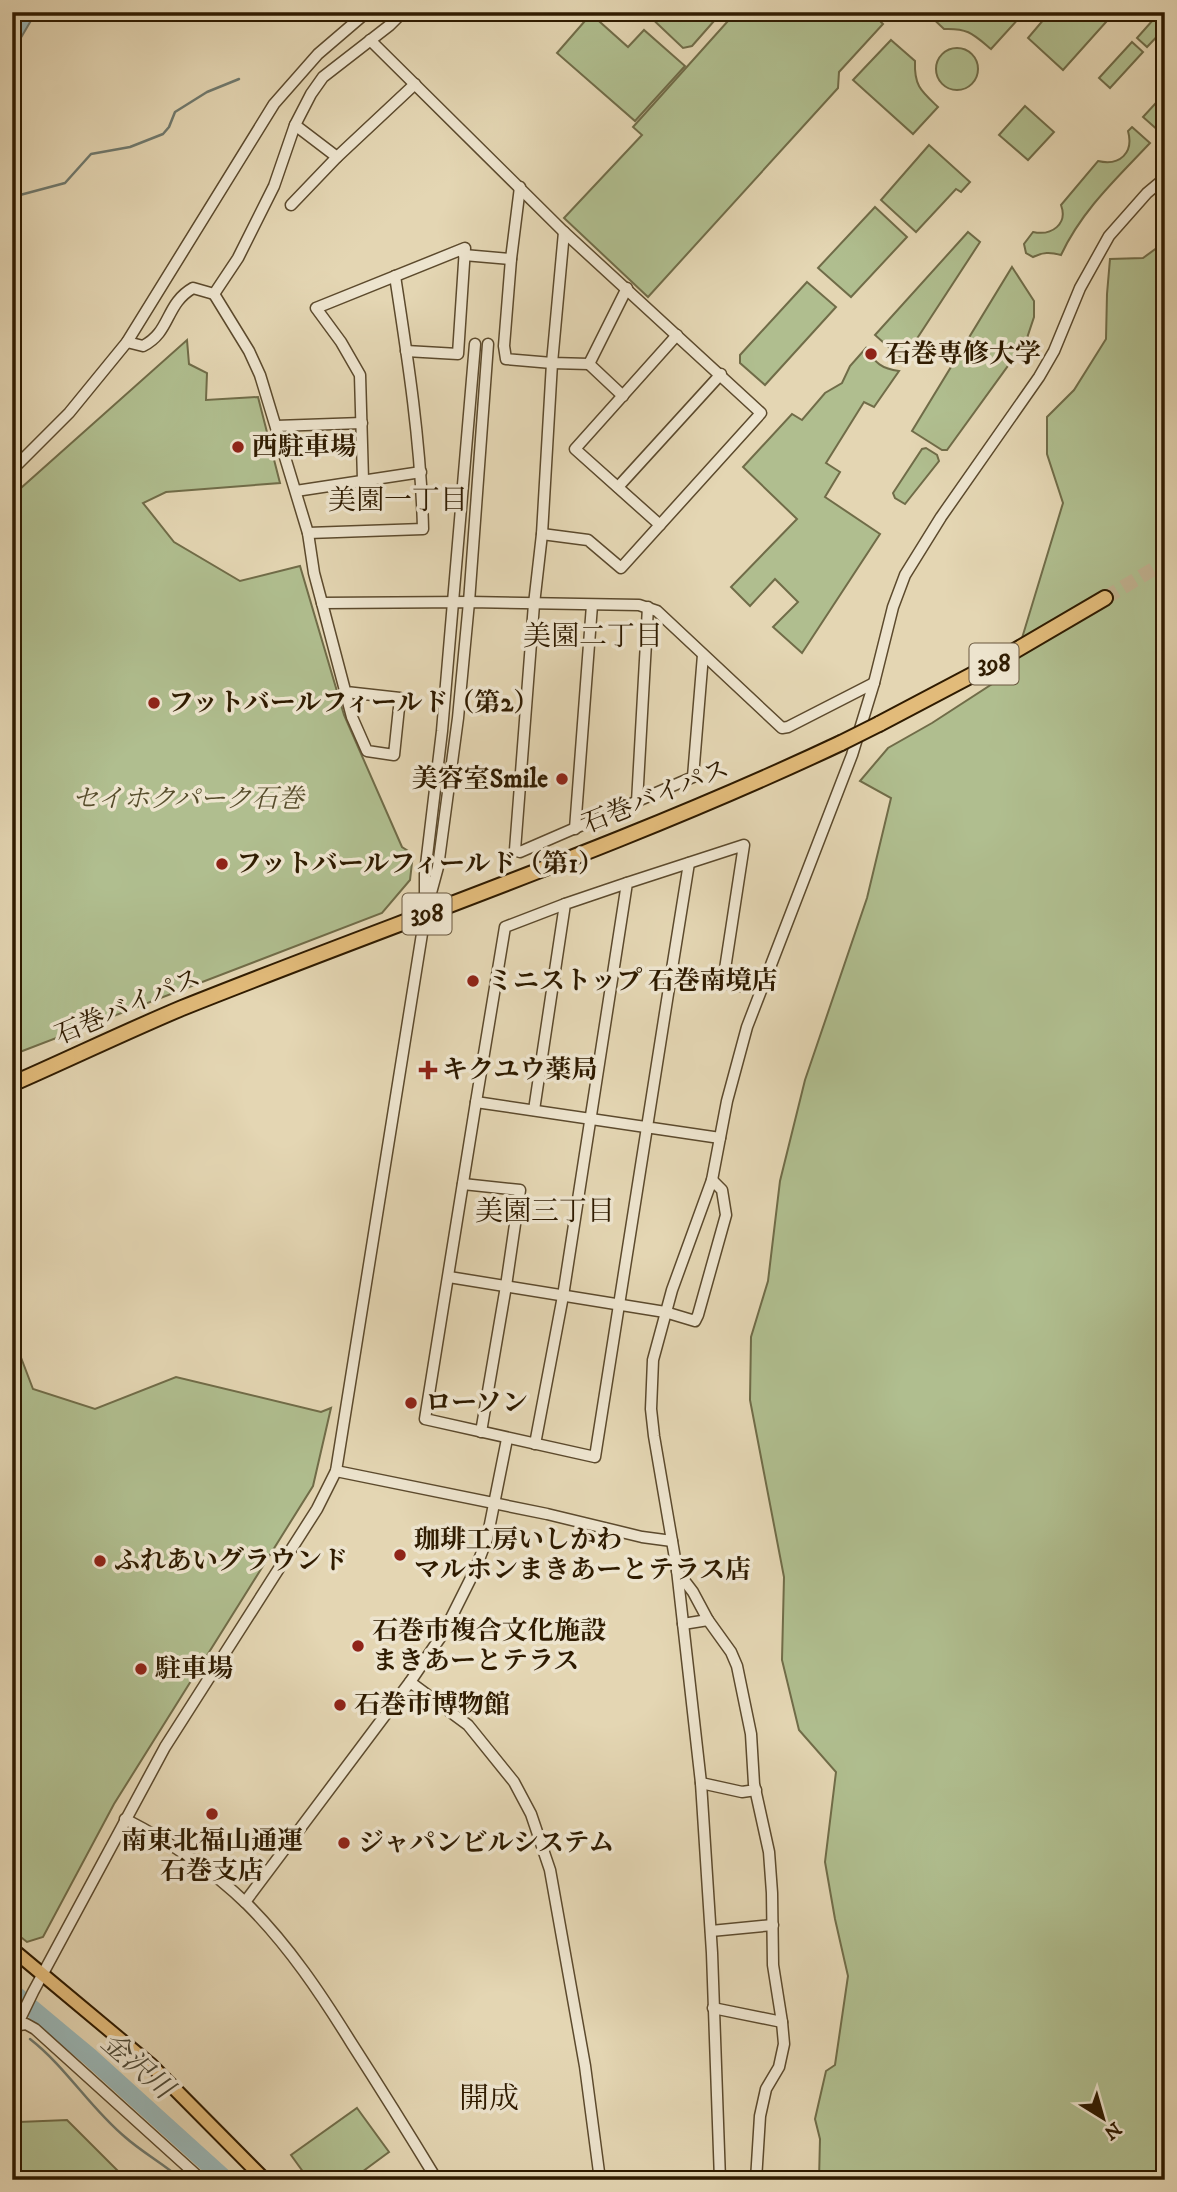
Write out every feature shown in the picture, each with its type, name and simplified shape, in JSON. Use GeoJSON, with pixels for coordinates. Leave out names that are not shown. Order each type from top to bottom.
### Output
{"type":"FeatureCollection","features":[{"type":"Feature","properties":{"kind":"highway","name":"石巻バイパス"},"geometry":{"type":"LineString","coordinates":[[12,1084],[182,1009],[668,820],[764,779],[879,724],[989,666],[1105,597]]}},
{"type":"Feature","properties":{"kind":"main road"},"geometry":{"type":"LineString","coordinates":[[12,1949],[151,2065],[265,2180]]}},
{"type":"Feature","properties":{"kind":"street"},"geometry":{"type":"LineString","coordinates":[[12,470],[69,413],[127,342],[274,104],[318,54],[368,12]]}},
{"type":"Feature","properties":{"kind":"street"},"geometry":{"type":"LineString","coordinates":[[214,293],[238,258],[274,186],[295,125],[311,94],[323,77],[403,12]]}},
{"type":"Feature","properties":{"kind":"street"},"geometry":{"type":"LineString","coordinates":[[370,40],[564,232],[761,413],[621,568],[588,540],[542,534]]}},
{"type":"Feature","properties":{"kind":"street"},"geometry":{"type":"LineString","coordinates":[[291,205],[415,84]]}},
{"type":"Feature","properties":{"kind":"street"},"geometry":{"type":"LineString","coordinates":[[295,125],[337,158]]}},
{"type":"Feature","properties":{"kind":"street"},"geometry":{"type":"LineString","coordinates":[[720,2180],[711,1930],[701,1783],[677,1570],[654,1436],[651,1409],[653,1360],[665,1312],[712,1180],[736,1064],[761,989],[852,755],[893,607],[910,566],[941,517],[1040,377],[1054,351],[1080,288],[1109,236],[1147,193],[1165,178]]}},
{"type":"Feature","properties":{"kind":"street"},"geometry":{"type":"LineString","coordinates":[[520,187],[511,259],[504,346],[506,359],[589,364],[623,396]]}},
{"type":"Feature","properties":{"kind":"street"},"geometry":{"type":"LineString","coordinates":[[564,232],[515,850],[520,852],[575,830],[693,776],[703,655]]}},
{"type":"Feature","properties":{"kind":"street"},"geometry":{"type":"LineString","coordinates":[[363,480],[360,375],[341,342],[316,308],[465,248],[458,354],[407,351]]}},
{"type":"Feature","properties":{"kind":"street"},"geometry":{"type":"LineString","coordinates":[[464,255],[511,259]]}},
{"type":"Feature","properties":{"kind":"street"},"geometry":{"type":"LineString","coordinates":[[308,533],[423,529],[421,472],[395,276]]}},
{"type":"Feature","properties":{"kind":"street"},"geometry":{"type":"LineString","coordinates":[[127,342],[143,346],[153,341],[160,334],[179,298],[193,288],[214,293],[260,374],[308,533],[314,573],[352,717],[367,751],[394,755],[400,698],[346,692]]}},
{"type":"Feature","properties":{"kind":"street"},"geometry":{"type":"LineString","coordinates":[[589,364],[627,288]]}},
{"type":"Feature","properties":{"kind":"street"},"geometry":{"type":"LineString","coordinates":[[660,525],[575,449],[677,335]]}},
{"type":"Feature","properties":{"kind":"street"},"geometry":{"type":"LineString","coordinates":[[458,342],[504,346]]}},
{"type":"Feature","properties":{"kind":"street"},"geometry":{"type":"LineString","coordinates":[[425,915],[425,873],[442,731],[475,344]]}},
{"type":"Feature","properties":{"kind":"street"},"geometry":{"type":"LineString","coordinates":[[15,2025],[165,1747],[317,1509],[336,1471],[425,915],[438,867],[458,718],[488,344]]}},
{"type":"Feature","properties":{"kind":"street"},"geometry":{"type":"LineString","coordinates":[[618,487],[721,374]]}},
{"type":"Feature","properties":{"kind":"street"},"geometry":{"type":"LineString","coordinates":[[276,426],[362,423]]}},
{"type":"Feature","properties":{"kind":"street"},"geometry":{"type":"LineString","coordinates":[[296,491],[421,472]]}},
{"type":"Feature","properties":{"kind":"street"},"geometry":{"type":"LineString","coordinates":[[322,603],[469,602],[648,607],[657,611],[782,728],[874,683]]}},
{"type":"Feature","properties":{"kind":"street"},"geometry":{"type":"LineString","coordinates":[[575,830],[592,605]]}},
{"type":"Feature","properties":{"kind":"street"},"geometry":{"type":"LineString","coordinates":[[636,802],[648,607]]}},
{"type":"Feature","properties":{"kind":"street"},"geometry":{"type":"LineString","coordinates":[[689,863],[595,1457],[425,1419],[505,927],[565,904],[627,883],[744,845],[723,982]]}},
{"type":"Feature","properties":{"kind":"street"},"geometry":{"type":"LineString","coordinates":[[535,1444],[563,1296],[627,883]]}},
{"type":"Feature","properties":{"kind":"street"},"geometry":{"type":"LineString","coordinates":[[534,1110],[565,904]]}},
{"type":"Feature","properties":{"kind":"street"},"geometry":{"type":"LineString","coordinates":[[671,975],[761,989]]}},
{"type":"Feature","properties":{"kind":"street"},"geometry":{"type":"LineString","coordinates":[[476,1102],[720,1138]]}},
{"type":"Feature","properties":{"kind":"street"},"geometry":{"type":"LineString","coordinates":[[449,1277],[665,1312],[695,1321],[726,1215],[722,1191],[712,1180]]}},
{"type":"Feature","properties":{"kind":"street"},"geometry":{"type":"LineString","coordinates":[[463,1184],[520,1190],[481,1432]]}},
{"type":"Feature","properties":{"kind":"street"},"geometry":{"type":"LineString","coordinates":[[245,1902],[410,1682],[444,1632],[487,1539],[507,1439]]}},
{"type":"Feature","properties":{"kind":"street"},"geometry":{"type":"LineString","coordinates":[[336,1471],[642,1537],[672,1541]]}},
{"type":"Feature","properties":{"kind":"street"},"geometry":{"type":"LineString","coordinates":[[677,1570],[731,1652],[737,1666],[751,1734],[755,1790],[769,1852],[773,1965],[783,2044],[779,2067],[766,2089],[760,2116],[757,2180]]}},
{"type":"Feature","properties":{"kind":"street"},"geometry":{"type":"LineString","coordinates":[[683,1624],[708,1620]]}},
{"type":"Feature","properties":{"kind":"street"},"geometry":{"type":"LineString","coordinates":[[410,1682],[468,1725],[514,1782],[531,1814],[550,1870],[585,2066],[600,2180]]}},
{"type":"Feature","properties":{"kind":"street"},"geometry":{"type":"LineString","coordinates":[[701,1783],[742,1792],[755,1790]]}},
{"type":"Feature","properties":{"kind":"street"},"geometry":{"type":"LineString","coordinates":[[125,1819],[188,1857],[245,1902],[277,1936],[311,1979],[437,2180]]}},
{"type":"Feature","properties":{"kind":"street"},"geometry":{"type":"LineString","coordinates":[[711,1930],[773,1925]]}},
{"type":"Feature","properties":{"kind":"street"},"geometry":{"type":"LineString","coordinates":[[713,2008],[782,2022]]}},
{"type":"Feature","properties":{"kind":"street"},"geometry":{"type":"LineString","coordinates":[[15,2025],[26,2024],[35,2029],[202,2180]]}},
{"type":"Feature","properties":{"kind":"green space"},"geometry":{"type":"Polygon","coordinates":[[[645,12],[722,12],[692,46],[683,48],[645,12]]]}},
{"type":"Feature","properties":{"kind":"green space"},"geometry":{"type":"Polygon","coordinates":[[[736,12],[871,12],[883,24],[839,72],[838,88],[648,297],[564,218],[642,135],[633,127],[736,12]]]}},
{"type":"Feature","properties":{"kind":"green space"},"geometry":{"type":"Polygon","coordinates":[[[926,12],[1016,12],[1021,16],[991,49],[970,33],[944,29],[926,12]]]}},
{"type":"Feature","properties":{"kind":"green space"},"geometry":{"type":"Polygon","coordinates":[[[1050,12],[1115,12],[1063,70],[1028,38],[1050,12]]]}},
{"type":"Feature","properties":{"kind":"green space"},"geometry":{"type":"Polygon","coordinates":[[[1160,12],[1165,12],[1165,28],[1147,47],[1137,38],[1160,12]]]}},
{"type":"Feature","properties":{"kind":"green space"},"geometry":{"type":"Polygon","coordinates":[[[591,14],[628,47],[644,30],[685,66],[635,121],[557,53],[591,14]]]}},
{"type":"Feature","properties":{"kind":"green space"},"geometry":{"type":"Polygon","coordinates":[[[891,40],[915,61],[920,87],[938,107],[913,134],[853,80],[891,40]]]}},
{"type":"Feature","properties":{"kind":"green space"},"geometry":{"type":"Polygon","coordinates":[[[1132,42],[1143,52],[1110,88],[1099,78],[1132,42]]]}},
{"type":"Feature","properties":{"kind":"green space"},"geometry":{"type":"Polygon","coordinates":[[[957,48],[972,54],[978,69],[972,84],[957,90],[942,84],[936,69],[942,54],[957,48]]]}},
{"type":"Feature","properties":{"kind":"green space"},"geometry":{"type":"Polygon","coordinates":[[[1165,93],[1165,126],[1160,132],[1143,117],[1165,93]]]}},
{"type":"Feature","properties":{"kind":"green space"},"geometry":{"type":"Polygon","coordinates":[[[1025,106],[1054,132],[1028,160],[999,135],[1025,106]]]}},
{"type":"Feature","properties":{"kind":"green space"},"geometry":{"type":"Polygon","coordinates":[[[1132,127],[1150,143],[1090,209],[1061,255],[1047,253],[1033,257],[1026,253],[1024,244],[1033,232],[1046,232],[1057,227],[1062,218],[1061,205],[1098,161],[1113,162],[1124,156],[1129,146],[1128,131],[1132,127]]]}},
{"type":"Feature","properties":{"kind":"green space"},"geometry":{"type":"Polygon","coordinates":[[[929,145],[970,182],[961,192],[956,189],[916,232],[881,200],[929,145]]]}},
{"type":"Feature","properties":{"kind":"green space"},"geometry":{"type":"Polygon","coordinates":[[[875,207],[907,237],[851,297],[818,268],[875,207]]]}},
{"type":"Feature","properties":{"kind":"green space"},"geometry":{"type":"Polygon","coordinates":[[[968,232],[980,242],[903,360],[875,335],[968,232]]]}},
{"type":"Feature","properties":{"kind":"green space"},"geometry":{"type":"Polygon","coordinates":[[[1165,242],[1165,2180],[819,2180],[820,2139],[815,2119],[826,2071],[835,2065],[848,1976],[825,1862],[836,1772],[799,1730],[782,1660],[784,1577],[750,1400],[751,1337],[768,1281],[780,1181],[805,1080],[867,898],[891,798],[860,781],[888,748],[1012,671],[1063,503],[1047,454],[1047,417],[1074,390],[1106,339],[1110,259],[1143,258],[1165,242]]]}},
{"type":"Feature","properties":{"kind":"green space"},"geometry":{"type":"Polygon","coordinates":[[[1012,267],[1034,301],[1034,317],[1026,341],[947,450],[942,450],[912,431],[1012,267]]]}},
{"type":"Feature","properties":{"kind":"green space"},"geometry":{"type":"Polygon","coordinates":[[[807,282],[836,307],[765,385],[740,363],[740,355],[807,282]]]}},
{"type":"Feature","properties":{"kind":"green space","name":"セイホクパーク石巻"},"geometry":{"type":"Polygon","coordinates":[[[187,340],[189,364],[207,373],[206,400],[258,397],[280,483],[166,492],[143,503],[174,542],[240,581],[300,566],[344,715],[402,847],[413,854],[410,880],[382,913],[12,1055],[12,496],[187,340]]]}},
{"type":"Feature","properties":{"kind":"green space"},"geometry":{"type":"Polygon","coordinates":[[[866,348],[880,364],[899,371],[874,407],[864,402],[826,463],[840,472],[825,497],[880,534],[802,653],[773,627],[798,602],[775,579],[750,606],[731,587],[797,519],[743,467],[792,414],[802,420],[825,393],[842,383],[850,366],[866,348]]]}},
{"type":"Feature","properties":{"kind":"green space"},"geometry":{"type":"Polygon","coordinates":[[[926,448],[937,455],[939,461],[905,504],[895,498],[893,493],[922,449],[926,448]]]}},
{"type":"Feature","properties":{"kind":"green space"},"geometry":{"type":"Polygon","coordinates":[[[12,1334],[33,1389],[95,1409],[176,1377],[321,1412],[331,1408],[313,1486],[114,1804],[43,1937],[27,1942],[12,1930],[12,1334]]]}},
{"type":"Feature","properties":{"kind":"green space"},"geometry":{"type":"Polygon","coordinates":[[[357,2108],[389,2152],[351,2180],[309,2180],[291,2155],[357,2108]]]}},
{"type":"Feature","properties":{"kind":"green space"},"geometry":{"type":"Polygon","coordinates":[[[12,2120],[67,2120],[127,2180],[12,2180],[12,2120]]]}},
{"type":"Feature","properties":{"kind":"water"},"geometry":{"type":"Polygon","coordinates":[[[12,12],[36,12],[12,53],[12,12]]]}},
{"type":"Feature","properties":{"kind":"waterway"},"geometry":{"type":"LineString","coordinates":[[12,202],[20,195],[65,183],[91,154],[130,147],[163,134],[175,112],[207,92],[239,79]]}},
{"type":"Feature","properties":{"kind":"waterway","name":"金沢川"},"geometry":{"type":"LineString","coordinates":[[12,1992],[90,2057],[226,2180]]}},
{"type":"Feature","properties":{"kind":"waterway"},"geometry":{"type":"LineString","coordinates":[[30,2039],[55,2062],[112,2126],[182,2180]]}},
{"type":"Feature","properties":{"kind":"tunnel"},"geometry":{"type":"LineString","coordinates":[[1105,598],[1165,562]]}},
{"type":"Feature","properties":{"kind":"place","name":"石巻専修大学"},"geometry":{"type":"Point","coordinates":[871,354]}},
{"type":"Feature","properties":{"kind":"place","name":"西駐車場"},"geometry":{"type":"Point","coordinates":[238,447]}},
{"type":"Feature","properties":{"kind":"place","name":"フットバールフィールド（第2）"},"geometry":{"type":"Point","coordinates":[154,703]}},
{"type":"Feature","properties":{"kind":"place","name":"美容室Smile"},"geometry":{"type":"Point","coordinates":[562,779]}},
{"type":"Feature","properties":{"kind":"place","name":"フットバールフィールド（第1）"},"geometry":{"type":"Point","coordinates":[222,864]}},
{"type":"Feature","properties":{"kind":"place","name":"ミニストップ 石巻南境店"},"geometry":{"type":"Point","coordinates":[473,981]}},
{"type":"Feature","properties":{"kind":"place","name":"キクユウ薬局"},"geometry":{"type":"Point","coordinates":[428,1070]}},
{"type":"Feature","properties":{"kind":"place","name":"ローソン"},"geometry":{"type":"Point","coordinates":[411,1403]}},
{"type":"Feature","properties":{"kind":"place","name":"珈琲工房いしかわ マルホンまきあーとテラス店"},"geometry":{"type":"Point","coordinates":[400,1555]}},
{"type":"Feature","properties":{"kind":"place","name":"ふれあいグラウンド"},"geometry":{"type":"Point","coordinates":[100,1561]}},
{"type":"Feature","properties":{"kind":"place","name":"石巻市複合文化施設 まきあーとテラス"},"geometry":{"type":"Point","coordinates":[358,1646]}},
{"type":"Feature","properties":{"kind":"place","name":"駐車場"},"geometry":{"type":"Point","coordinates":[141,1669]}},
{"type":"Feature","properties":{"kind":"place","name":"石巻市博物館"},"geometry":{"type":"Point","coordinates":[340,1705]}},
{"type":"Feature","properties":{"kind":"place","name":"南東北福山通運 石巻支店"},"geometry":{"type":"Point","coordinates":[212,1814]}},
{"type":"Feature","properties":{"kind":"place","name":"ジャパンビルシステム"},"geometry":{"type":"Point","coordinates":[344,1843]}},
{"type":"Feature","properties":{"kind":"district","name":"美園一丁目"},"geometry":{"type":"Point","coordinates":[398,500]}},
{"type":"Feature","properties":{"kind":"district","name":"美園二丁目"},"geometry":{"type":"Point","coordinates":[593,636]}},
{"type":"Feature","properties":{"kind":"district","name":"美園三丁目"},"geometry":{"type":"Point","coordinates":[545,1211]}},
{"type":"Feature","properties":{"kind":"district","name":"開成"},"geometry":{"type":"Point","coordinates":[489,2099]}}]}
